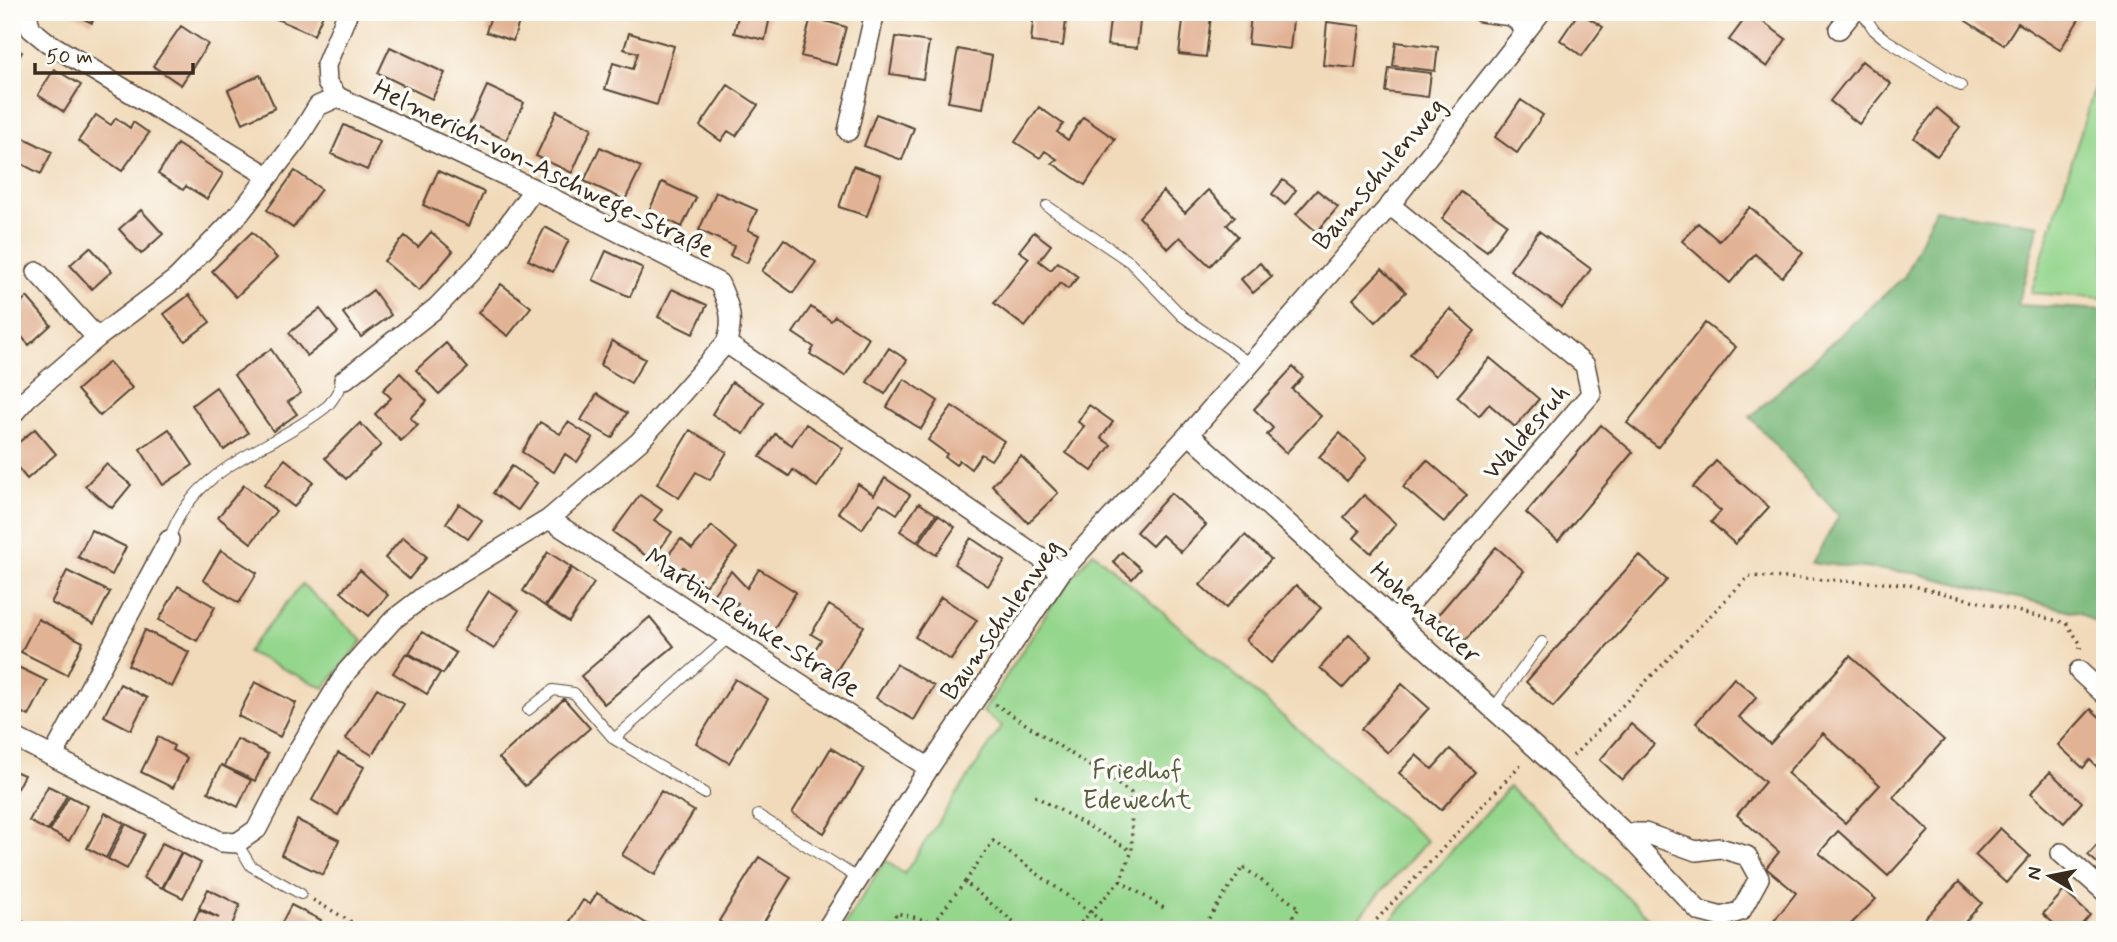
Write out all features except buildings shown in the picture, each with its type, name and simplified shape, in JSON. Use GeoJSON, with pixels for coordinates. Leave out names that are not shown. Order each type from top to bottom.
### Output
{"type":"FeatureCollection","features":[{"type":"Feature","properties":{"kind":"street"},"geometry":{"type":"LineString","coordinates":[[26,12],[30,29],[47,42],[268,176]]}},
{"type":"Feature","properties":{"kind":"street"},"geometry":{"type":"LineString","coordinates":[[12,415],[27,398],[97,338],[177,278],[240,213],[297,139],[318,106],[338,97],[327,83],[326,65],[348,12]]}},
{"type":"Feature","properties":{"kind":"street"},"geometry":{"type":"LineString","coordinates":[[848,131],[876,12]]}},
{"type":"Feature","properties":{"kind":"street"},"geometry":{"type":"LineString","coordinates":[[1481,12],[1512,16],[1527,30]]}},
{"type":"Feature","properties":{"kind":"street","name":"Baumschulenweg"},"geometry":{"type":"LineString","coordinates":[[827,930],[929,768],[1060,572],[1189,434],[1390,205],[1541,12]]}},
{"type":"Feature","properties":{"kind":"street"},"geometry":{"type":"LineString","coordinates":[[1839,29],[1853,12]]}},
{"type":"Feature","properties":{"kind":"street","name":"Helmerich-von-Aschwege-Straße"},"geometry":{"type":"LineString","coordinates":[[338,97],[534,189],[719,283],[730,308],[732,327],[726,344]]}},
{"type":"Feature","properties":{"kind":"street"},"geometry":{"type":"LineString","coordinates":[[344,380],[436,307],[484,258],[534,189]]}},
{"type":"Feature","properties":{"kind":"street","name":"Waldesruh"},"geometry":{"type":"LineString","coordinates":[[1390,205],[1585,365],[1591,394],[1396,620]]}},
{"type":"Feature","properties":{"kind":"street"},"geometry":{"type":"LineString","coordinates":[[37,272],[97,338]]}},
{"type":"Feature","properties":{"kind":"street"},"geometry":{"type":"LineString","coordinates":[[12,736],[221,842],[237,843],[257,829],[298,750],[347,671],[393,620],[424,596],[548,519],[639,442],[726,344],[1060,572]]}},
{"type":"Feature","properties":{"kind":"street","name":"Hohenacker"},"geometry":{"type":"LineString","coordinates":[[1189,434],[1536,748],[1625,832],[1699,911],[1722,917],[1741,911],[1759,878],[1748,856],[1720,848],[1696,850],[1646,833],[1625,832]]}},
{"type":"Feature","properties":{"kind":"street","name":"Martin-Reinke-Straße"},"geometry":{"type":"LineString","coordinates":[[548,519],[929,768]]}},
{"type":"Feature","properties":{"kind":"street"},"geometry":{"type":"LineString","coordinates":[[53,756],[169,540]]}},
{"type":"Feature","properties":{"kind":"street"},"geometry":{"type":"LineString","coordinates":[[2079,671],[2105,695]]}},
{"type":"Feature","properties":{"kind":"street"},"geometry":{"type":"LineString","coordinates":[[2061,853],[2105,892]]}},
{"type":"Feature","properties":{"kind":"lane"},"geometry":{"type":"LineString","coordinates":[[1863,12],[1885,39],[1961,86]]}},
{"type":"Feature","properties":{"kind":"lane"},"geometry":{"type":"LineString","coordinates":[[1047,206],[1130,262],[1182,316],[1249,363]]}},
{"type":"Feature","properties":{"kind":"lane"},"geometry":{"type":"LineString","coordinates":[[169,540],[177,517],[219,472],[329,406],[344,380]]}},
{"type":"Feature","properties":{"kind":"lane"},"geometry":{"type":"LineString","coordinates":[[614,739],[727,638]]}},
{"type":"Feature","properties":{"kind":"lane"},"geometry":{"type":"LineString","coordinates":[[1493,709],[1542,642]]}},
{"type":"Feature","properties":{"kind":"lane"},"geometry":{"type":"LineString","coordinates":[[528,710],[553,690],[574,693],[614,739],[704,793]]}},
{"type":"Feature","properties":{"kind":"lane"},"geometry":{"type":"LineString","coordinates":[[758,815],[859,878]]}},
{"type":"Feature","properties":{"kind":"lane"},"geometry":{"type":"LineString","coordinates":[[237,843],[251,866],[301,894]]}},
{"type":"Feature","properties":{"kind":"path"},"geometry":{"type":"LineString","coordinates":[[1559,771],[1749,576],[1905,584],[2066,623],[2080,643],[2079,671]]}},
{"type":"Feature","properties":{"kind":"path"},"geometry":{"type":"LineString","coordinates":[[982,690],[998,708],[1131,793],[1132,851],[1120,881],[1088,912],[1074,930]]}},
{"type":"Feature","properties":{"kind":"path"},"geometry":{"type":"LineString","coordinates":[[1367,930],[1536,748]]}},
{"type":"Feature","properties":{"kind":"path"},"geometry":{"type":"LineString","coordinates":[[1035,796],[1132,851]]}},
{"type":"Feature","properties":{"kind":"path"},"geometry":{"type":"LineString","coordinates":[[892,930],[896,912],[934,922],[993,841],[1114,930]]}},
{"type":"Feature","properties":{"kind":"path"},"geometry":{"type":"LineString","coordinates":[[1201,930],[1243,867],[1299,908],[1283,930]]}},
{"type":"Feature","properties":{"kind":"path"},"geometry":{"type":"LineString","coordinates":[[1120,881],[1167,910]]}},
{"type":"Feature","properties":{"kind":"path"},"geometry":{"type":"LineString","coordinates":[[965,883],[1023,930]]}},
{"type":"Feature","properties":{"kind":"path"},"geometry":{"type":"LineString","coordinates":[[301,894],[366,929]]}},
{"type":"Feature","properties":{"kind":"green space"},"geometry":{"type":"Polygon","coordinates":[[[2105,54],[2105,298],[2031,293],[2105,54]]]}},
{"type":"Feature","properties":{"kind":"green space"},"geometry":{"type":"Polygon","coordinates":[[[1935,209],[2039,225],[2018,305],[2105,310],[2105,629],[2080,613],[1914,573],[1812,563],[1839,516],[1750,417],[1905,276],[1935,209]]]}},
{"type":"Feature","properties":{"kind":"green space","name":"Friedhof Edewecht"},"geometry":{"type":"Polygon","coordinates":[[[1093,552],[1427,841],[1347,930],[842,930],[885,860],[904,874],[1002,726],[983,712],[1055,600],[1093,552]]]}},
{"type":"Feature","properties":{"kind":"green space"},"geometry":{"type":"Polygon","coordinates":[[[302,584],[363,641],[324,688],[247,652],[302,584]]]}},
{"type":"Feature","properties":{"kind":"green space"},"geometry":{"type":"Polygon","coordinates":[[[1509,787],[1662,930],[1382,930],[1509,787]]]}}]}
